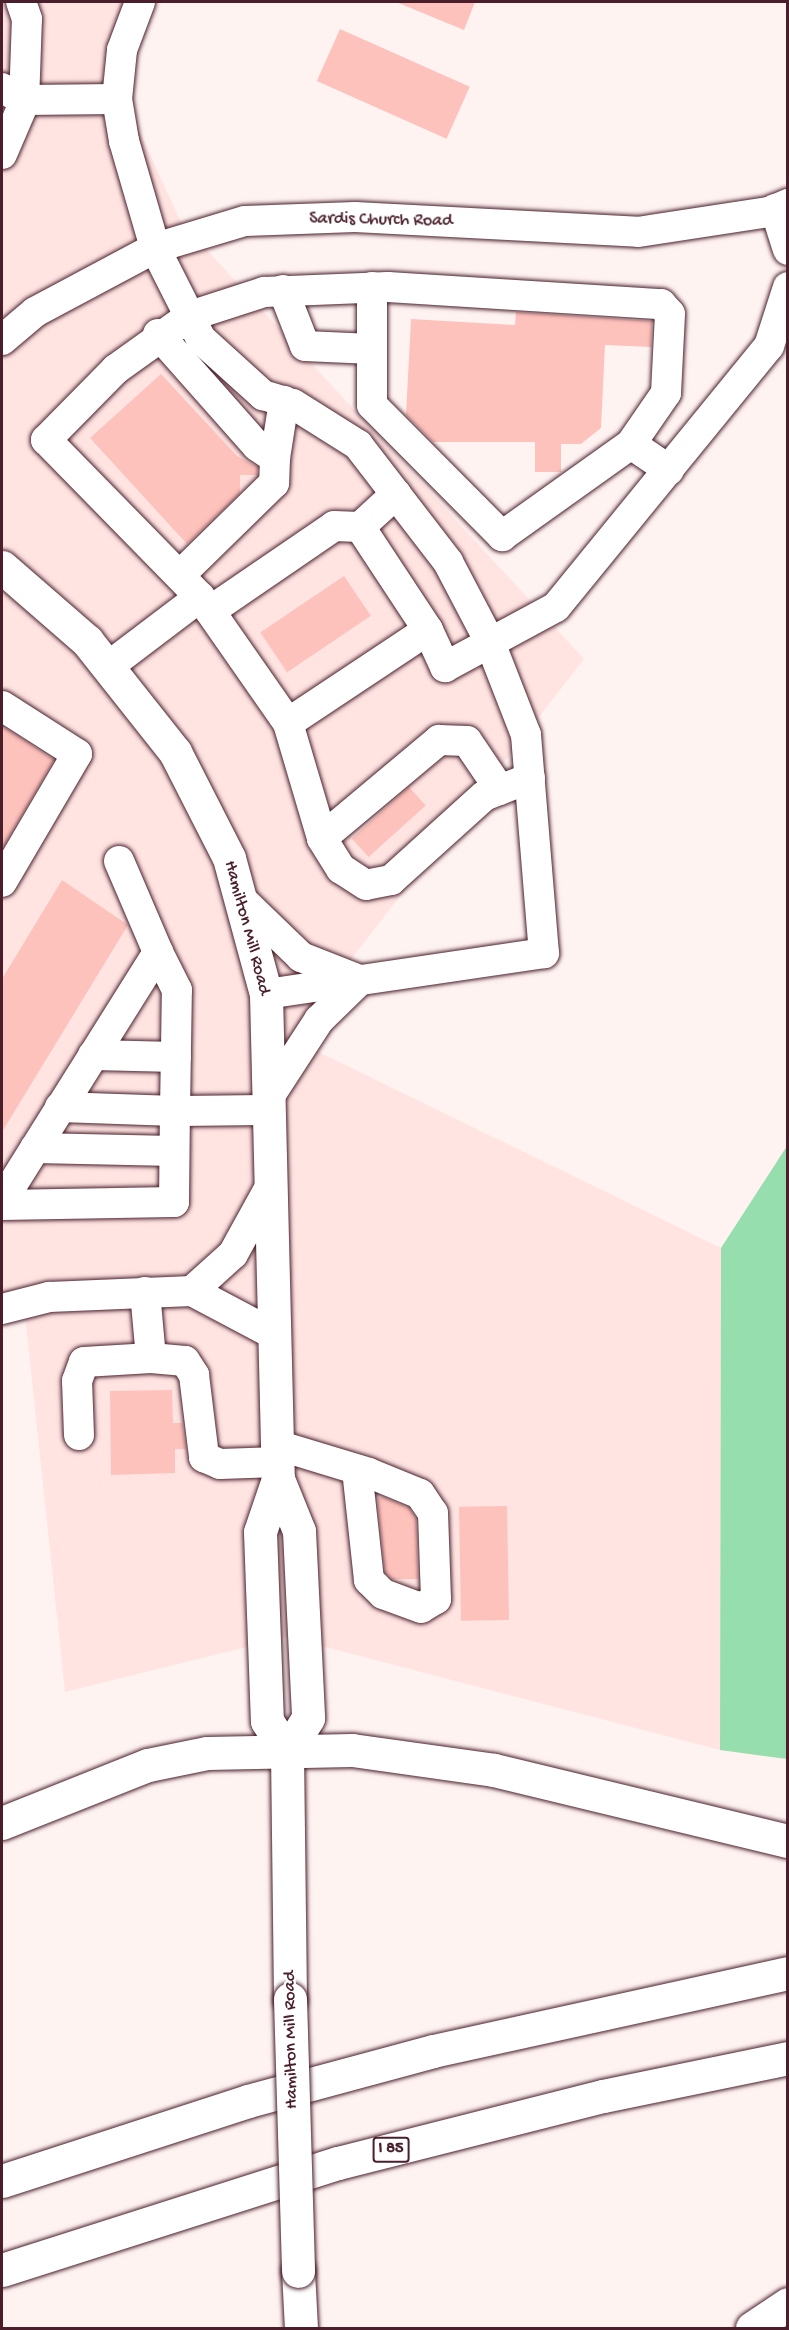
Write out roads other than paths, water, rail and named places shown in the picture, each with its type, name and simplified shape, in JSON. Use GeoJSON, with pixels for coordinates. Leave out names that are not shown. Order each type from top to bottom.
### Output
{"type":"FeatureCollection","features":[{"type":"Feature","properties":{"kind":"main road","name":"Hamilton Mill Road"},"geometry":{"type":"LineString","coordinates":[[8,573],[109,666],[175,752],[230,858],[266,993],[278,1462],[299,1532],[308,1718],[287,1752],[290,2000],[300,2328]]}},
{"type":"Feature","properties":{"kind":"main road"},"geometry":{"type":"LineString","coordinates":[[2,1823],[148,1765],[207,1753],[352,1750],[494,1770],[788,1841]]}},
{"type":"Feature","properties":{"kind":"main road"},"geometry":{"type":"LineString","coordinates":[[2,2181],[248,2101],[421,2054],[788,1973]]}},
{"type":"Feature","properties":{"kind":"main road","name":"I 85"},"geometry":{"type":"LineString","coordinates":[[2,2270],[338,2163],[603,2096],[788,2058]]}},
{"type":"Feature","properties":{"kind":"main road"},"geometry":{"type":"LineString","coordinates":[[752,2328],[788,2304]]}},
{"type":"Feature","properties":{"kind":"street"},"geometry":{"type":"LineString","coordinates":[[2,154],[27,19],[21,2]]}},
{"type":"Feature","properties":{"kind":"street"},"geometry":{"type":"LineString","coordinates":[[140,2],[122,50],[117,99],[155,248],[201,339],[263,395],[284,401],[358,445],[448,562],[490,645],[526,735],[544,953],[266,993]]}},
{"type":"Feature","properties":{"kind":"street"},"geometry":{"type":"LineString","coordinates":[[13,94],[117,99]]}},
{"type":"Feature","properties":{"kind":"street"},"geometry":{"type":"LineString","coordinates":[[781,206],[788,250]]}},
{"type":"Feature","properties":{"kind":"street","name":"Sardis Church Road"},"geometry":{"type":"LineString","coordinates":[[2,340],[35,312],[155,248],[245,221],[355,217],[638,232],[781,206]]}},
{"type":"Feature","properties":{"kind":"street"},"geometry":{"type":"LineString","coordinates":[[372,287],[372,405],[502,537],[631,444],[666,393],[670,314],[661,304],[372,287],[283,290],[240,297],[190,316],[158,334],[46,440],[180,575],[205,604],[288,723],[322,838],[341,869],[366,885],[391,880],[484,796],[530,778]]}},
{"type":"Feature","properties":{"kind":"street"},"geometry":{"type":"LineString","coordinates":[[360,527],[428,630],[445,667],[490,645],[556,607],[769,346],[788,287]]}},
{"type":"Feature","properties":{"kind":"street"},"geometry":{"type":"LineString","coordinates":[[283,290],[305,346],[372,349]]}},
{"type":"Feature","properties":{"kind":"street"},"geometry":{"type":"LineString","coordinates":[[158,334],[257,446],[275,458]]}},
{"type":"Feature","properties":{"kind":"street"},"geometry":{"type":"LineString","coordinates":[[180,575],[274,483],[275,458],[284,401]]}},
{"type":"Feature","properties":{"kind":"street"},"geometry":{"type":"LineString","coordinates":[[631,444],[669,470]]}},
{"type":"Feature","properties":{"kind":"street"},"geometry":{"type":"LineString","coordinates":[[109,666],[205,604],[334,526],[360,527],[396,494]]}},
{"type":"Feature","properties":{"kind":"street"},"geometry":{"type":"LineString","coordinates":[[288,723],[428,630]]}},
{"type":"Feature","properties":{"kind":"street"},"geometry":{"type":"LineString","coordinates":[[2,706],[77,753],[2,882]]}},
{"type":"Feature","properties":{"kind":"street"},"geometry":{"type":"LineString","coordinates":[[322,838],[439,740],[467,741],[500,790]]}},
{"type":"Feature","properties":{"kind":"street"},"geometry":{"type":"LineString","coordinates":[[2,1203],[174,1202],[177,990],[118,861]]}},
{"type":"Feature","properties":{"kind":"street"},"geometry":{"type":"LineString","coordinates":[[240,898],[301,957],[360,980]]}},
{"type":"Feature","properties":{"kind":"street"},"geometry":{"type":"LineString","coordinates":[[2,1203],[158,952]]}},
{"type":"Feature","properties":{"kind":"street"},"geometry":{"type":"LineString","coordinates":[[60,1107],[175,1111],[269,1104],[320,1020],[360,980]]}},
{"type":"Feature","properties":{"kind":"street"},"geometry":{"type":"LineString","coordinates":[[93,1055],[176,1057]]}},
{"type":"Feature","properties":{"kind":"street"},"geometry":{"type":"LineString","coordinates":[[35,1148],[174,1151]]}},
{"type":"Feature","properties":{"kind":"street"},"geometry":{"type":"LineString","coordinates":[[192,1291],[233,1254],[270,1187]]}},
{"type":"Feature","properties":{"kind":"street"},"geometry":{"type":"LineString","coordinates":[[2,1309],[49,1298],[192,1291],[275,1335]]}},
{"type":"Feature","properties":{"kind":"street"},"geometry":{"type":"LineString","coordinates":[[145,1292],[151,1358]]}},
{"type":"Feature","properties":{"kind":"street"},"geometry":{"type":"LineString","coordinates":[[79,1435],[77,1381],[84,1362],[151,1358],[185,1361],[194,1375],[204,1457],[220,1464],[278,1462],[357,1470]]}}]}
